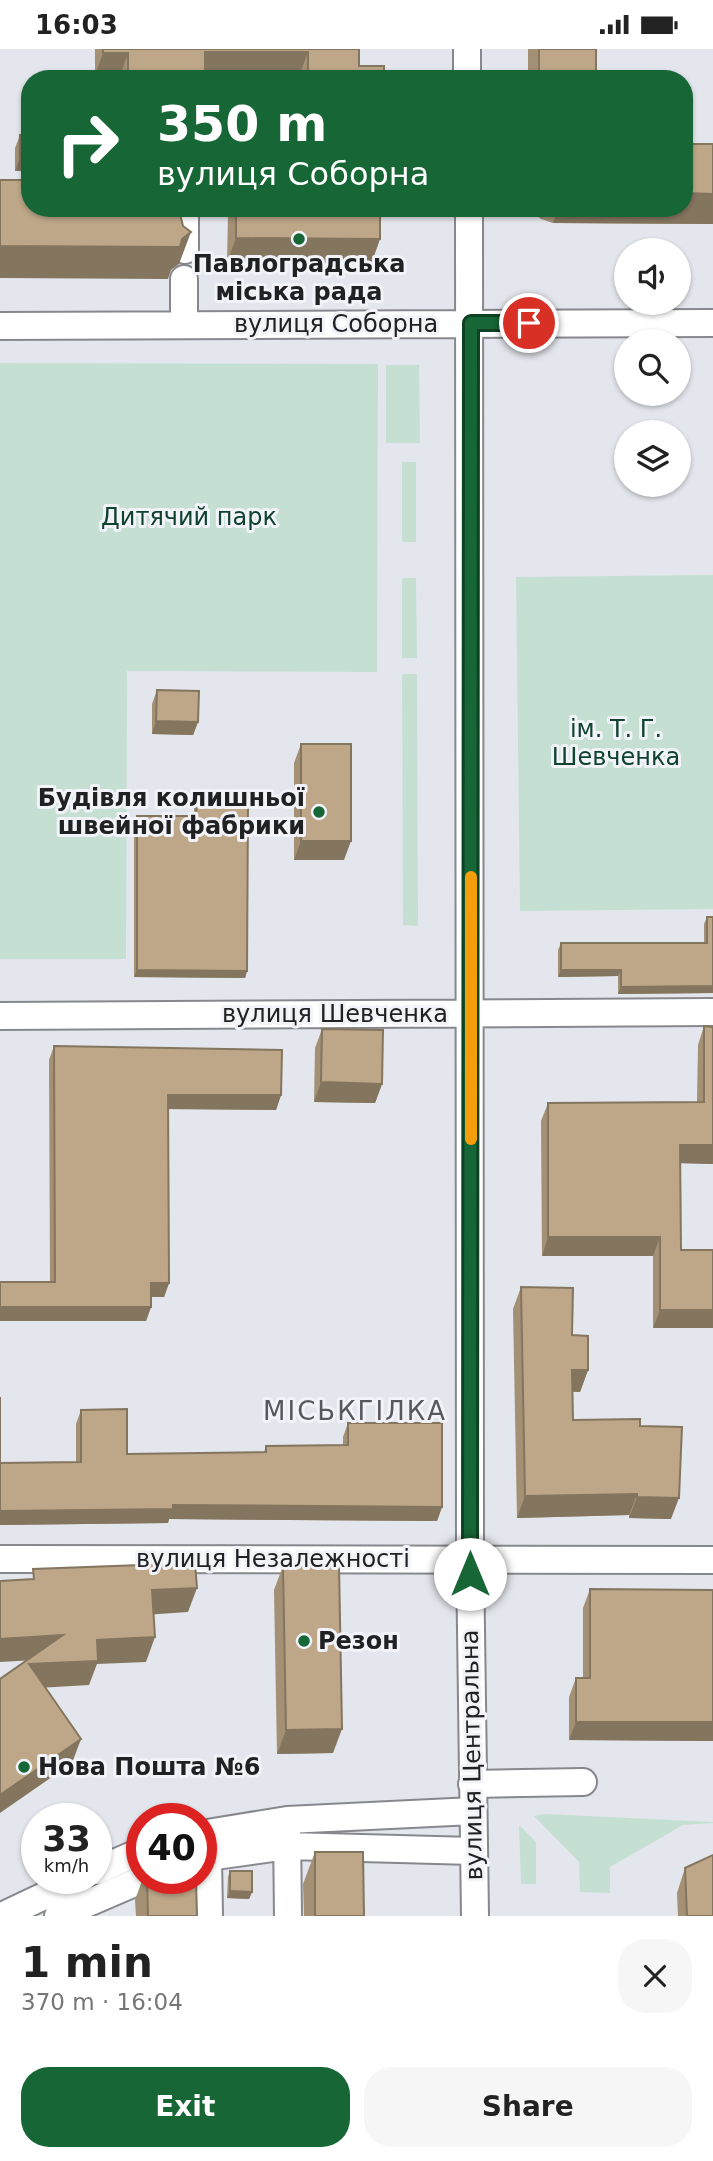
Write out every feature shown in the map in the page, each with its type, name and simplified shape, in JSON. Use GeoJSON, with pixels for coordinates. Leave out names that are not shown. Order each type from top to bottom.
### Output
{"type":"FeatureCollection","features":[{"type":"Feature","properties":{"kind":"street"},"geometry":{"type":"LineString","coordinates":[[467,49],[467,70]]}},
{"type":"Feature","properties":{"kind":"street"},"geometry":{"type":"LineString","coordinates":[[185,250],[186,217]]}},
{"type":"Feature","properties":{"kind":"street","name":"вулиця Центральна"},"geometry":{"type":"LineString","coordinates":[[469,217],[470,1558],[475,1916]]}},
{"type":"Feature","properties":{"kind":"street"},"geometry":{"type":"LineString","coordinates":[[184,279],[184,325]]}},
{"type":"Feature","properties":{"kind":"street","name":"вулиця Соборна"},"geometry":{"type":"LineString","coordinates":[[0,326],[713,323]]}},
{"type":"Feature","properties":{"kind":"street","name":"вулиця Шевченка"},"geometry":{"type":"LineString","coordinates":[[0,1016],[713,1012]]}},
{"type":"Feature","properties":{"kind":"street","name":"вулиця Незалежності"},"geometry":{"type":"LineString","coordinates":[[0,1559],[713,1560]]}},
{"type":"Feature","properties":{"kind":"street"},"geometry":{"type":"LineString","coordinates":[[472,1784],[583,1782]]}},
{"type":"Feature","properties":{"kind":"street"},"geometry":{"type":"LineString","coordinates":[[217,1846],[361,1817],[473,1811]]}},
{"type":"Feature","properties":{"kind":"street"},"geometry":{"type":"LineString","coordinates":[[361,1817],[361,1848]]}},
{"type":"Feature","properties":{"kind":"street"},"geometry":{"type":"LineString","coordinates":[[287,1833],[361,1848],[473,1851]]}},
{"type":"Feature","properties":{"kind":"street"},"geometry":{"type":"LineString","coordinates":[[287,1833],[288,1916]]}},
{"type":"Feature","properties":{"kind":"street"},"geometry":{"type":"LineString","coordinates":[[58,1916],[126,1887]]}},
{"type":"Feature","properties":{"kind":"street"},"geometry":{"type":"LineString","coordinates":[[2,1916],[48,1894]]}},
{"type":"Feature","properties":{"kind":"street"},"geometry":{"type":"LineString","coordinates":[[207,1894],[209,1916]]}},
{"type":"Feature","properties":{"kind":"green space","name":"Дитячий парк"},"geometry":{"type":"Polygon","coordinates":[[[0,363],[378,364],[377,672],[127,671],[126,959],[0,959],[0,363]]]}},
{"type":"Feature","properties":{"kind":"green space"},"geometry":{"type":"Polygon","coordinates":[[[386,365],[419,365],[420,443],[386,443],[386,365]]]}},
{"type":"Feature","properties":{"kind":"green space"},"geometry":{"type":"Polygon","coordinates":[[[402,462],[416,462],[416,542],[402,542],[402,462]]]}},
{"type":"Feature","properties":{"kind":"green space","name":"ім. Т. Г. Шевченка"},"geometry":{"type":"Polygon","coordinates":[[[713,575],[713,909],[520,911],[516,577],[713,575]]]}},
{"type":"Feature","properties":{"kind":"green space"},"geometry":{"type":"Polygon","coordinates":[[[402,578],[416,578],[417,658],[402,658],[402,578]]]}},
{"type":"Feature","properties":{"kind":"green space"},"geometry":{"type":"Polygon","coordinates":[[[402,674],[417,674],[418,926],[403,925],[402,674]]]}},
{"type":"Feature","properties":{"kind":"green space"},"geometry":{"type":"Polygon","coordinates":[[[544,1814],[713,1823],[683,1825],[610,1867],[610,1893],[580,1892],[579,1862],[534,1816],[544,1814]]]}},
{"type":"Feature","properties":{"kind":"green space"},"geometry":{"type":"Polygon","coordinates":[[[519,1825],[536,1842],[536,1884],[521,1884],[519,1825]]]}},
{"type":"Feature","properties":{"kind":"building"},"geometry":{"type":"Polygon","coordinates":[[[103,49],[359,49],[359,66],[384,66],[384,70],[308,70],[308,52],[205,52],[205,70],[128,70],[128,53],[103,53],[103,49]]]}},
{"type":"Feature","properties":{"kind":"building"},"geometry":{"type":"Polygon","coordinates":[[[539,49],[596,49],[596,70],[539,70],[539,49]]]}},
{"type":"Feature","properties":{"kind":"building"},"geometry":{"type":"Polygon","coordinates":[[[693,144],[713,144],[713,194],[693,193],[693,144]]]}},
{"type":"Feature","properties":{"kind":"building"},"geometry":{"type":"Polygon","coordinates":[[[0,180],[21,180],[21,217],[181,217],[183,226],[191,232],[182,239],[180,247],[0,246],[0,180]]]}},
{"type":"Feature","properties":{"kind":"building"},"geometry":{"type":"Polygon","coordinates":[[[236,217],[380,217],[380,239],[236,238],[236,217]]]}},
{"type":"Feature","properties":{"kind":"building"},"geometry":{"type":"Polygon","coordinates":[[[157,690],[199,691],[198,722],[156,721],[157,690]]]}},
{"type":"Feature","properties":{"kind":"building","name":"Будівля колишньої швейної фабрики"},"geometry":{"type":"Polygon","coordinates":[[[301,744],[351,744],[351,841],[301,841],[301,744]]]}},
{"type":"Feature","properties":{"kind":"building"},"geometry":{"type":"Polygon","coordinates":[[[197,800],[248,801],[247,971],[137,970],[137,816],[196,816],[197,800]]]}},
{"type":"Feature","properties":{"kind":"building"},"geometry":{"type":"Polygon","coordinates":[[[707,917],[713,917],[713,986],[621,987],[621,970],[561,970],[561,943],[707,943],[707,917]]]}},
{"type":"Feature","properties":{"kind":"building"},"geometry":{"type":"Polygon","coordinates":[[[704,1026],[713,1027],[713,1145],[680,1145],[681,1250],[713,1250],[713,1310],[660,1310],[660,1237],[548,1237],[548,1103],[704,1102],[704,1026]]]}},
{"type":"Feature","properties":{"kind":"building"},"geometry":{"type":"Polygon","coordinates":[[[322,1029],[383,1030],[382,1084],[321,1082],[322,1029]]]}},
{"type":"Feature","properties":{"kind":"building"},"geometry":{"type":"Polygon","coordinates":[[[54,1046],[282,1050],[281,1095],[168,1095],[169,1283],[151,1283],[151,1307],[0,1307],[0,1282],[55,1282],[54,1046]]]}},
{"type":"Feature","properties":{"kind":"building"},"geometry":{"type":"Polygon","coordinates":[[[521,1287],[573,1288],[572,1335],[588,1336],[588,1370],[572,1370],[573,1420],[640,1419],[640,1426],[682,1427],[679,1498],[637,1497],[637,1494],[525,1496],[521,1287]]]}},
{"type":"Feature","properties":{"kind":"building"},"geometry":{"type":"Polygon","coordinates":[[[127,1409],[127,1454],[266,1452],[266,1446],[348,1445],[348,1423],[442,1423],[442,1507],[173,1505],[173,1509],[0,1511],[0,1463],[81,1462],[81,1410],[127,1409]]]}},
{"type":"Feature","properties":{"kind":"building"},"geometry":{"type":"Polygon","coordinates":[[[195,1563],[197,1588],[152,1590],[155,1637],[97,1640],[98,1661],[29,1664],[81,1739],[0,1795],[0,1679],[63,1635],[0,1639],[0,1581],[34,1579],[33,1569],[195,1563]]]}},
{"type":"Feature","properties":{"kind":"building"},"geometry":{"type":"Polygon","coordinates":[[[339,1565],[342,1729],[286,1730],[283,1566],[339,1565]]]}},
{"type":"Feature","properties":{"kind":"building"},"geometry":{"type":"Polygon","coordinates":[[[590,1589],[713,1590],[713,1722],[576,1722],[576,1678],[590,1678],[590,1589]]]}},
{"type":"Feature","properties":{"kind":"building"},"geometry":{"type":"Polygon","coordinates":[[[315,1852],[363,1852],[364,1916],[315,1916],[315,1852]]]}},
{"type":"Feature","properties":{"kind":"building"},"geometry":{"type":"Polygon","coordinates":[[[713,1855],[713,1916],[687,1916],[685,1868],[713,1855]]]}},
{"type":"Feature","properties":{"kind":"building"},"geometry":{"type":"Polygon","coordinates":[[[230,1871],[252,1871],[252,1892],[230,1891],[230,1871]]]}},
{"type":"Feature","properties":{"kind":"building"},"geometry":{"type":"Polygon","coordinates":[[[147,1894],[196,1894],[197,1916],[148,1916],[147,1894]]]}},
{"type":"Feature","properties":{"kind":"slow traffic"},"geometry":{"type":"LineString","coordinates":[[471,877],[471,1139]]}},
{"type":"Feature","properties":{"kind":"place","name":"Павлоградська міська рада"},"geometry":{"type":"Point","coordinates":[299,239]}},
{"type":"Feature","properties":{"kind":"place","name":"Будівля колишньої швейної фабрики"},"geometry":{"type":"Point","coordinates":[319,812]}},
{"type":"Feature","properties":{"kind":"place","name":"Резон"},"geometry":{"type":"Point","coordinates":[304,1641]}},
{"type":"Feature","properties":{"kind":"place","name":"Нова Пошта №6"},"geometry":{"type":"Point","coordinates":[24,1767]}},
{"type":"Feature","properties":{"kind":"district","name":"МІСЬКГІЛКА"},"geometry":{"type":"Point","coordinates":[355,1411]}},
{"type":"Feature","properties":{"kind":"route"},"geometry":{"type":"LineString","coordinates":[[470,1574],[471,323],[529,323]]}}]}
